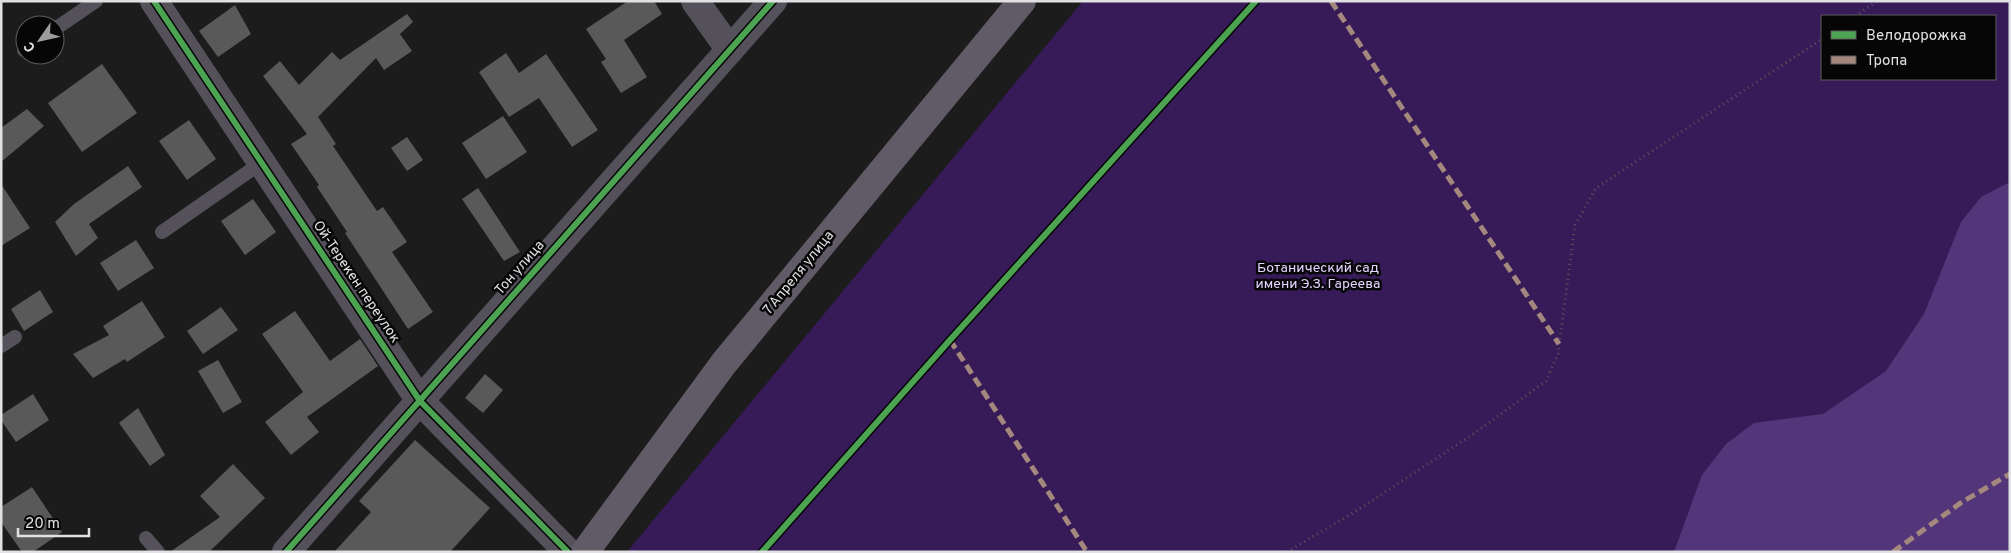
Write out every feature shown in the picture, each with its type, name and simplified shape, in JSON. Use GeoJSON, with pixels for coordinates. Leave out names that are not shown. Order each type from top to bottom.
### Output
{"type":"FeatureCollection","features":[{"type":"Feature","properties":{"kind":"main road","name":"7 Апреля улица"},"geometry":{"type":"LineString","coordinates":[[585,552],[724,363],[1022,1]]}},
{"type":"Feature","properties":{"kind":"street","name":"Ой-Терекен переулок"},"geometry":{"type":"LineString","coordinates":[[154,1],[420,401],[568,552]]}},
{"type":"Feature","properties":{"kind":"street"},"geometry":{"type":"LineString","coordinates":[[695,1],[730,50]]}},
{"type":"Feature","properties":{"kind":"street","name":"Тон улица"},"geometry":{"type":"LineString","coordinates":[[286,552],[773,1]]}},
{"type":"Feature","properties":{"kind":"lane"},"geometry":{"type":"LineString","coordinates":[[65,22],[96,1]]}},
{"type":"Feature","properties":{"kind":"lane"},"geometry":{"type":"LineString","coordinates":[[162,232],[261,163]]}},
{"type":"Feature","properties":{"kind":"lane"},"geometry":{"type":"LineString","coordinates":[[1,346],[15,337]]}},
{"type":"Feature","properties":{"kind":"lane"},"geometry":{"type":"LineString","coordinates":[[146,538],[158,552]]}},
{"type":"Feature","properties":{"kind":"path"},"geometry":{"type":"LineString","coordinates":[[1856,15],[1877,1]]}},
{"type":"Feature","properties":{"kind":"path"},"geometry":{"type":"LineString","coordinates":[[1287,552],[1353,513],[1475,433],[1546,381],[1558,354],[1575,225],[1596,188],[1821,39]]}},
{"type":"Feature","properties":{"kind":"green space","name":"Ботанический сад имени Э.З. Гареева"},"geometry":{"type":"Polygon","coordinates":[[[1083,1],[2010,1],[2010,552],[627,552],[1083,1]]]}},
{"type":"Feature","properties":{"kind":"shaded area"},"geometry":{"type":"Polygon","coordinates":[[[2010,182],[2010,552],[1674,552],[1702,475],[1726,444],[1754,423],[1823,414],[1886,371],[1924,314],[1961,222],[1981,197],[2010,182]]]}},
{"type":"Feature","properties":{"kind":"building"},"geometry":{"type":"Polygon","coordinates":[[[628,1],[654,1],[662,14],[624,40],[647,77],[621,93],[601,62],[606,59],[586,29],[628,1]]]}},
{"type":"Feature","properties":{"kind":"building"},"geometry":{"type":"Polygon","coordinates":[[[235,5],[251,34],[218,57],[199,31],[235,5]]]}},
{"type":"Feature","properties":{"kind":"building"},"geometry":{"type":"Polygon","coordinates":[[[407,14],[413,22],[400,34],[412,51],[384,70],[376,58],[318,117],[336,144],[333,146],[377,211],[383,207],[407,242],[392,252],[433,312],[408,329],[345,233],[347,232],[317,187],[319,185],[291,144],[307,134],[263,76],[280,61],[299,85],[332,52],[340,60],[407,14]]]}},
{"type":"Feature","properties":{"kind":"building"},"geometry":{"type":"Polygon","coordinates":[[[506,53],[519,73],[546,54],[598,130],[572,147],[539,98],[509,117],[479,72],[506,53]]]}},
{"type":"Feature","properties":{"kind":"building"},"geometry":{"type":"Polygon","coordinates":[[[102,64],[137,113],[82,152],[48,103],[102,64]]]}},
{"type":"Feature","properties":{"kind":"building"},"geometry":{"type":"Polygon","coordinates":[[[27,109],[44,126],[1,162],[1,128],[27,109]]]}},
{"type":"Feature","properties":{"kind":"building"},"geometry":{"type":"Polygon","coordinates":[[[503,116],[527,152],[486,179],[462,143],[503,116]]]}},
{"type":"Feature","properties":{"kind":"building"},"geometry":{"type":"Polygon","coordinates":[[[189,120],[216,159],[187,180],[159,141],[189,120]]]}},
{"type":"Feature","properties":{"kind":"building"},"geometry":{"type":"Polygon","coordinates":[[[407,137],[423,160],[407,171],[391,148],[407,137]]]}},
{"type":"Feature","properties":{"kind":"building"},"geometry":{"type":"Polygon","coordinates":[[[128,166],[142,187],[89,224],[98,238],[76,256],[55,222],[74,204],[128,166]]]}},
{"type":"Feature","properties":{"kind":"building"},"geometry":{"type":"Polygon","coordinates":[[[1,184],[30,228],[1,246],[1,184]]]}},
{"type":"Feature","properties":{"kind":"building"},"geometry":{"type":"Polygon","coordinates":[[[478,188],[520,252],[504,261],[462,199],[478,188]]]}},
{"type":"Feature","properties":{"kind":"building"},"geometry":{"type":"Polygon","coordinates":[[[253,199],[276,232],[245,255],[221,221],[253,199]]]}},
{"type":"Feature","properties":{"kind":"building"},"geometry":{"type":"Polygon","coordinates":[[[136,240],[154,268],[118,291],[100,263],[136,240]]]}},
{"type":"Feature","properties":{"kind":"building"},"geometry":{"type":"Polygon","coordinates":[[[40,290],[53,312],[24,331],[11,309],[40,290]]]}},
{"type":"Feature","properties":{"kind":"building"},"geometry":{"type":"Polygon","coordinates":[[[142,301],[165,337],[127,362],[125,359],[93,378],[73,354],[109,335],[103,326],[142,301]]]}},
{"type":"Feature","properties":{"kind":"building"},"geometry":{"type":"Polygon","coordinates":[[[221,307],[238,330],[203,354],[187,331],[221,307]]]}},
{"type":"Feature","properties":{"kind":"building"},"geometry":{"type":"Polygon","coordinates":[[[295,311],[330,361],[360,339],[378,366],[307,417],[319,432],[291,455],[265,422],[303,392],[262,334],[295,311]]]}},
{"type":"Feature","properties":{"kind":"building"},"geometry":{"type":"Polygon","coordinates":[[[218,360],[242,402],[223,413],[198,371],[218,360]]]}},
{"type":"Feature","properties":{"kind":"building"},"geometry":{"type":"Polygon","coordinates":[[[485,374],[503,390],[483,413],[465,398],[485,374]]]}},
{"type":"Feature","properties":{"kind":"building"},"geometry":{"type":"Polygon","coordinates":[[[33,394],[49,420],[16,442],[1,420],[1,415],[33,394]]]}},
{"type":"Feature","properties":{"kind":"building"},"geometry":{"type":"Polygon","coordinates":[[[138,408],[165,455],[150,466],[119,423],[138,408]]]}},
{"type":"Feature","properties":{"kind":"building"},"geometry":{"type":"Polygon","coordinates":[[[415,440],[490,508],[450,552],[334,552],[371,512],[359,501],[415,440]]]}},
{"type":"Feature","properties":{"kind":"building"},"geometry":{"type":"Polygon","coordinates":[[[233,464],[265,498],[209,552],[170,552],[220,517],[200,496],[233,464]]]}},
{"type":"Feature","properties":{"kind":"building"},"geometry":{"type":"Polygon","coordinates":[[[32,487],[62,532],[33,552],[22,552],[1,522],[1,507],[32,487]]]}},
{"type":"Feature","properties":{"kind":"marked path"},"geometry":{"type":"LineString","coordinates":[[1331,1],[1559,344]]}},
{"type":"Feature","properties":{"kind":"marked path"},"geometry":{"type":"LineString","coordinates":[[950,340],[1087,552]]}},
{"type":"Feature","properties":{"kind":"marked path"},"geometry":{"type":"LineString","coordinates":[[1893,552],[1962,502],[2010,474]]}},
{"type":"Feature","properties":{"kind":"cycle path"},"geometry":{"type":"LineString","coordinates":[[154,1],[420,401],[568,552]]}},
{"type":"Feature","properties":{"kind":"cycle path"},"geometry":{"type":"LineString","coordinates":[[286,552],[773,1]]}},
{"type":"Feature","properties":{"kind":"cycle path"},"geometry":{"type":"LineString","coordinates":[[762,552],[950,340],[1256,1]]}}]}
